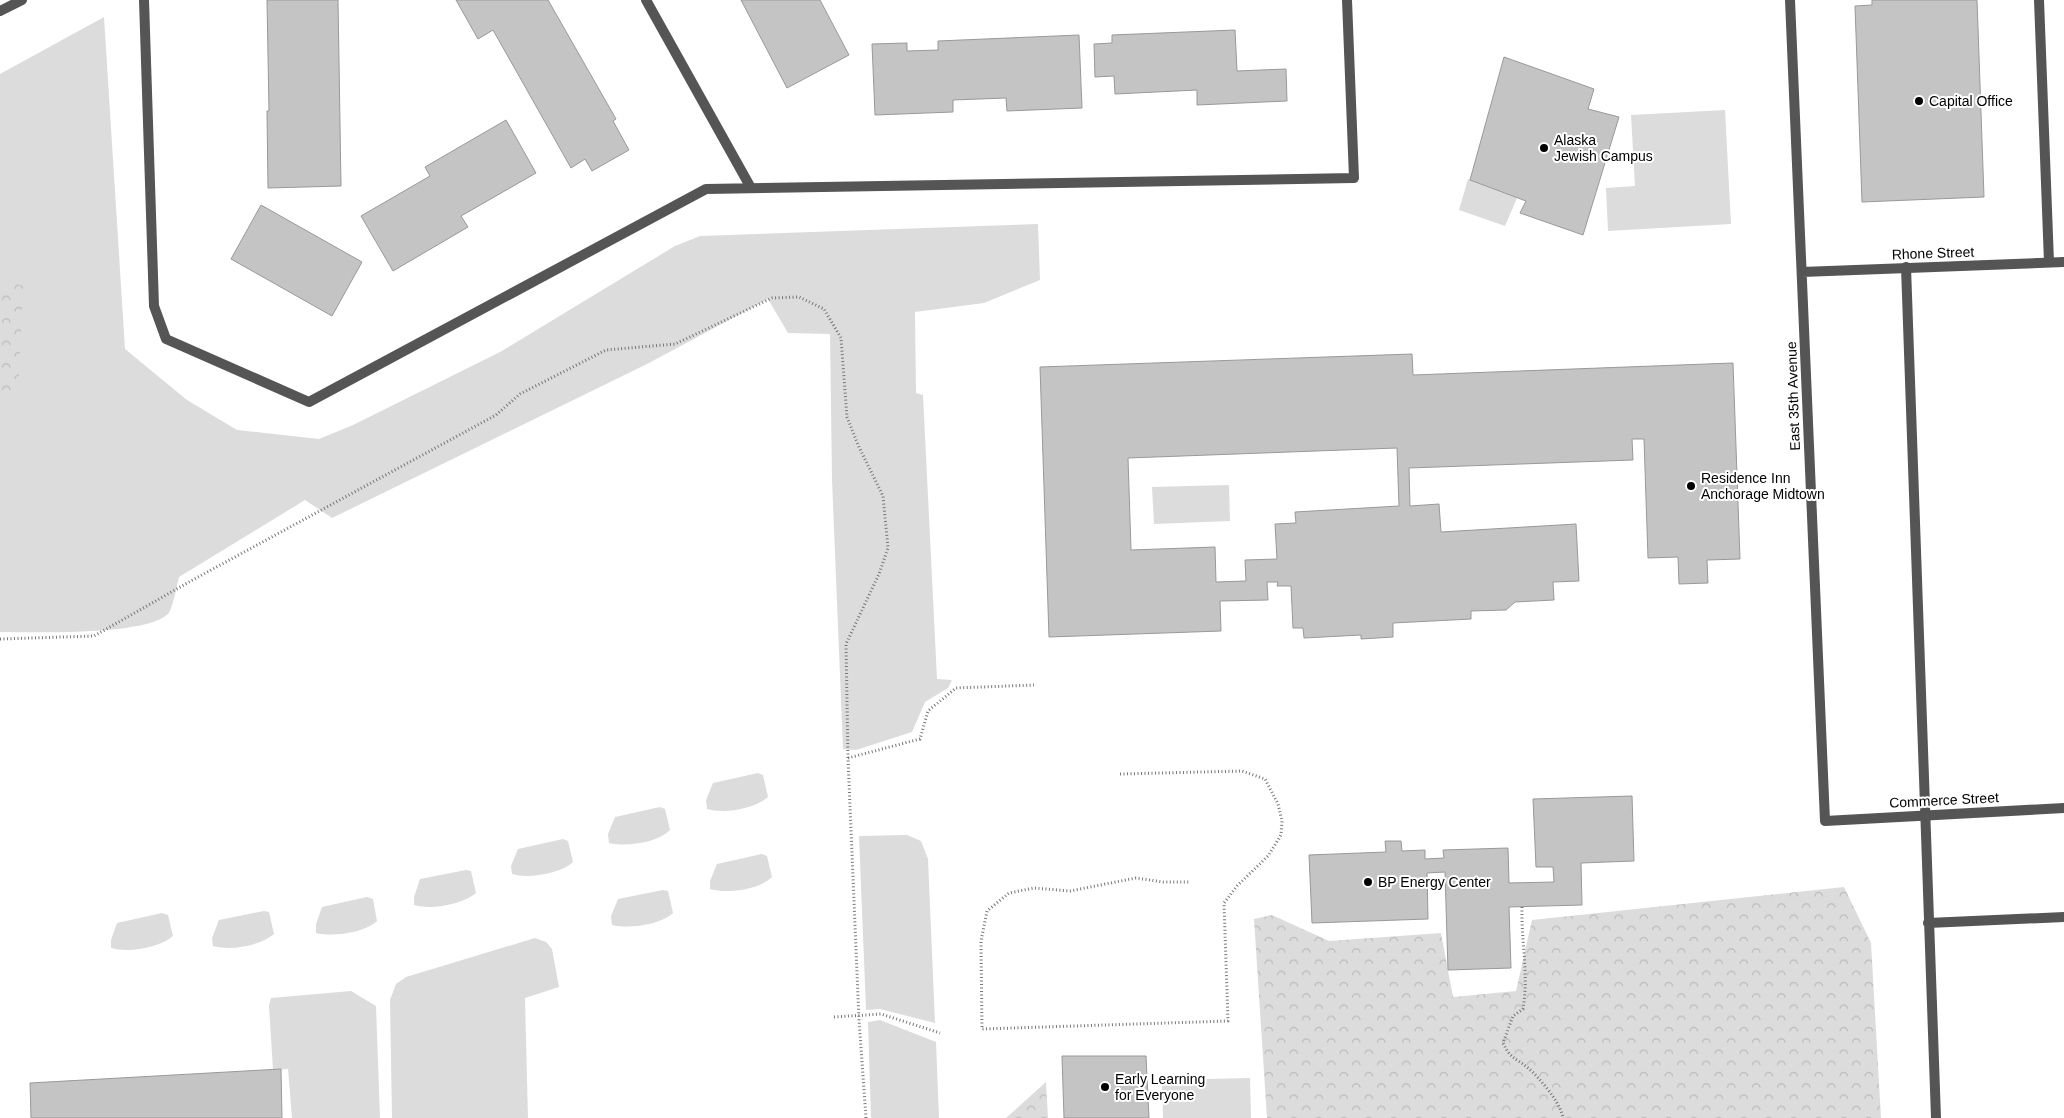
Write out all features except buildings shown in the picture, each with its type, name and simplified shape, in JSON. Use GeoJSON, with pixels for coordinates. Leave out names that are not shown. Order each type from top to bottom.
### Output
{"type":"FeatureCollection","features":[{"type":"Feature","properties":{"kind":"street"},"geometry":{"type":"LineString","coordinates":[[0,11],[22,0]]}},
{"type":"Feature","properties":{"kind":"street"},"geometry":{"type":"LineString","coordinates":[[144,0],[154,306],[166,339],[309,402],[706,189],[1354,178],[1347,0]]}},
{"type":"Feature","properties":{"kind":"street"},"geometry":{"type":"LineString","coordinates":[[646,0],[751,188]]}},
{"type":"Feature","properties":{"kind":"street","name":"East 35th Avenue"},"geometry":{"type":"LineString","coordinates":[[1790,0],[1825,821]]}},
{"type":"Feature","properties":{"kind":"street"},"geometry":{"type":"LineString","coordinates":[[2038,0],[2049,262]]}},
{"type":"Feature","properties":{"kind":"street","name":"Rhone Street"},"geometry":{"type":"LineString","coordinates":[[1802,272],[2064,262]]}},
{"type":"Feature","properties":{"kind":"street"},"geometry":{"type":"LineString","coordinates":[[1906,267],[1936,1118]]}},
{"type":"Feature","properties":{"kind":"street","name":"Commerce Street"},"geometry":{"type":"LineString","coordinates":[[1825,821],[2064,808]]}},
{"type":"Feature","properties":{"kind":"street"},"geometry":{"type":"LineString","coordinates":[[1928,923],[2064,917]]}},
{"type":"Feature","properties":{"kind":"path"},"geometry":{"type":"LineString","coordinates":[[0,639],[94,636],[189,582],[496,415],[520,394],[606,350],[675,344],[772,298],[798,298],[824,309],[841,338],[847,417],[859,447],[883,496],[888,548],[879,574],[846,644],[848,758],[858,1015],[866,1118]]}},
{"type":"Feature","properties":{"kind":"path"},"geometry":{"type":"LineString","coordinates":[[848,758],[920,738],[928,711],[956,688],[1034,685]]}},
{"type":"Feature","properties":{"kind":"path"},"geometry":{"type":"LineString","coordinates":[[1120,774],[1242,771],[1265,779],[1278,804],[1282,821],[1281,834],[1268,856],[1237,886],[1224,902],[1228,1021],[982,1029],[982,934],[987,911],[1009,894],[1034,888],[1070,891],[1136,878],[1163,882],[1189,882]]}},
{"type":"Feature","properties":{"kind":"path"},"geometry":{"type":"LineString","coordinates":[[1522,907],[1527,990],[1523,1009],[1513,1016],[1503,1043],[1510,1056],[1528,1068],[1553,1097],[1563,1118]]}},
{"type":"Feature","properties":{"kind":"path"},"geometry":{"type":"LineString","coordinates":[[834,1017],[881,1014],[940,1033]]}},
{"type":"Feature","properties":{"kind":"green space"},"geometry":{"type":"Polygon","coordinates":[[[104,17],[125,349],[187,400],[237,430],[319,439],[353,425],[500,352],[675,246],[700,236],[1038,224],[1040,280],[984,303],[915,312],[916,393],[923,395],[937,679],[952,680],[948,688],[925,702],[912,732],[856,750],[843,749],[832,480],[830,334],[788,333],[768,299],[649,363],[332,518],[305,500],[179,577],[170,611],[156,621],[137,626],[88,631],[0,632],[0,74],[104,17]]]}},
{"type":"Feature","properties":{"kind":"green space"},"geometry":{"type":"Polygon","coordinates":[[[1725,110],[1731,224],[1608,231],[1606,188],[1635,186],[1631,115],[1725,110]]]}},
{"type":"Feature","properties":{"kind":"green space"},"geometry":{"type":"Polygon","coordinates":[[[1468,179],[1517,198],[1505,226],[1459,210],[1468,179]]]}},
{"type":"Feature","properties":{"kind":"green space"},"geometry":{"type":"Polygon","coordinates":[[[0,279],[23,286],[18,396],[0,410],[0,279]]]}},
{"type":"Feature","properties":{"kind":"green space"},"geometry":{"type":"Polygon","coordinates":[[[1229,485],[1230,521],[1154,524],[1152,487],[1229,485]]]}},
{"type":"Feature","properties":{"kind":"green space"},"geometry":{"type":"Polygon","coordinates":[[[758,773],[763,775],[768,797],[755,805],[731,811],[707,809],[706,800],[713,783],[758,773]]]}},
{"type":"Feature","properties":{"kind":"green space"},"geometry":{"type":"Polygon","coordinates":[[[660,807],[665,809],[670,830],[657,838],[641,843],[609,843],[608,834],[615,817],[660,807]]]}},
{"type":"Feature","properties":{"kind":"green space"},"geometry":{"type":"Polygon","coordinates":[[[907,835],[921,841],[928,859],[935,1023],[880,1009],[866,1010],[859,836],[907,835]]]}},
{"type":"Feature","properties":{"kind":"green space"},"geometry":{"type":"Polygon","coordinates":[[[563,839],[568,841],[573,862],[560,870],[535,876],[512,874],[511,866],[518,849],[563,839]]]}},
{"type":"Feature","properties":{"kind":"green space"},"geometry":{"type":"Polygon","coordinates":[[[762,854],[767,856],[772,877],[759,885],[742,890],[725,891],[710,889],[710,881],[717,864],[762,854]]]}},
{"type":"Feature","properties":{"kind":"green space"},"geometry":{"type":"Polygon","coordinates":[[[466,870],[471,871],[476,893],[463,901],[438,907],[414,905],[414,897],[420,879],[466,870]]]}},
{"type":"Feature","properties":{"kind":"green space"},"geometry":{"type":"Polygon","coordinates":[[[1844,887],[1871,943],[1881,1118],[1267,1118],[1254,919],[1272,915],[1329,941],[1441,933],[1453,997],[1516,991],[1532,920],[1844,887]]]}},
{"type":"Feature","properties":{"kind":"green space"},"geometry":{"type":"Polygon","coordinates":[[[663,890],[668,891],[673,913],[660,921],[644,925],[612,925],[611,916],[618,899],[663,890]]]}},
{"type":"Feature","properties":{"kind":"green space"},"geometry":{"type":"Polygon","coordinates":[[[367,897],[373,899],[377,921],[348,933],[316,933],[316,924],[322,907],[367,897]]]}},
{"type":"Feature","properties":{"kind":"green space"},"geometry":{"type":"Polygon","coordinates":[[[264,911],[269,912],[274,934],[261,942],[236,948],[213,946],[212,938],[219,920],[264,911]]]}},
{"type":"Feature","properties":{"kind":"green space"},"geometry":{"type":"Polygon","coordinates":[[[162,913],[168,915],[173,936],[160,944],[135,950],[111,948],[111,940],[117,923],[162,913]]]}},
{"type":"Feature","properties":{"kind":"green space"},"geometry":{"type":"Polygon","coordinates":[[[535,938],[546,942],[552,949],[559,987],[525,998],[528,1118],[392,1118],[390,1000],[396,984],[406,977],[535,938]]]}},
{"type":"Feature","properties":{"kind":"green space"},"geometry":{"type":"Polygon","coordinates":[[[351,991],[376,1006],[380,1118],[292,1118],[288,1069],[273,1070],[269,1006],[271,998],[351,991]]]}},
{"type":"Feature","properties":{"kind":"green space"},"geometry":{"type":"Polygon","coordinates":[[[880,1020],[936,1042],[939,1118],[871,1118],[868,1022],[880,1020]]]}},
{"type":"Feature","properties":{"kind":"green space"},"geometry":{"type":"Polygon","coordinates":[[[1250,1078],[1251,1118],[1163,1118],[1162,1080],[1250,1078]]]}},
{"type":"Feature","properties":{"kind":"green space"},"geometry":{"type":"Polygon","coordinates":[[[1046,1082],[1048,1118],[1006,1118],[1046,1082]]]}},
{"type":"Feature","properties":{"kind":"place","name":"Capital Office"},"geometry":{"type":"Point","coordinates":[1919,101]}},
{"type":"Feature","properties":{"kind":"place","name":"Alaska Jewish Campus"},"geometry":{"type":"Point","coordinates":[1544,148]}},
{"type":"Feature","properties":{"kind":"place","name":"Residence Inn Anchorage Midtown"},"geometry":{"type":"Point","coordinates":[1691,486]}},
{"type":"Feature","properties":{"kind":"place","name":"BP Energy Center"},"geometry":{"type":"Point","coordinates":[1368,882]}},
{"type":"Feature","properties":{"kind":"place","name":"Early Learning for Everyone"},"geometry":{"type":"Point","coordinates":[1105,1087]}}]}
